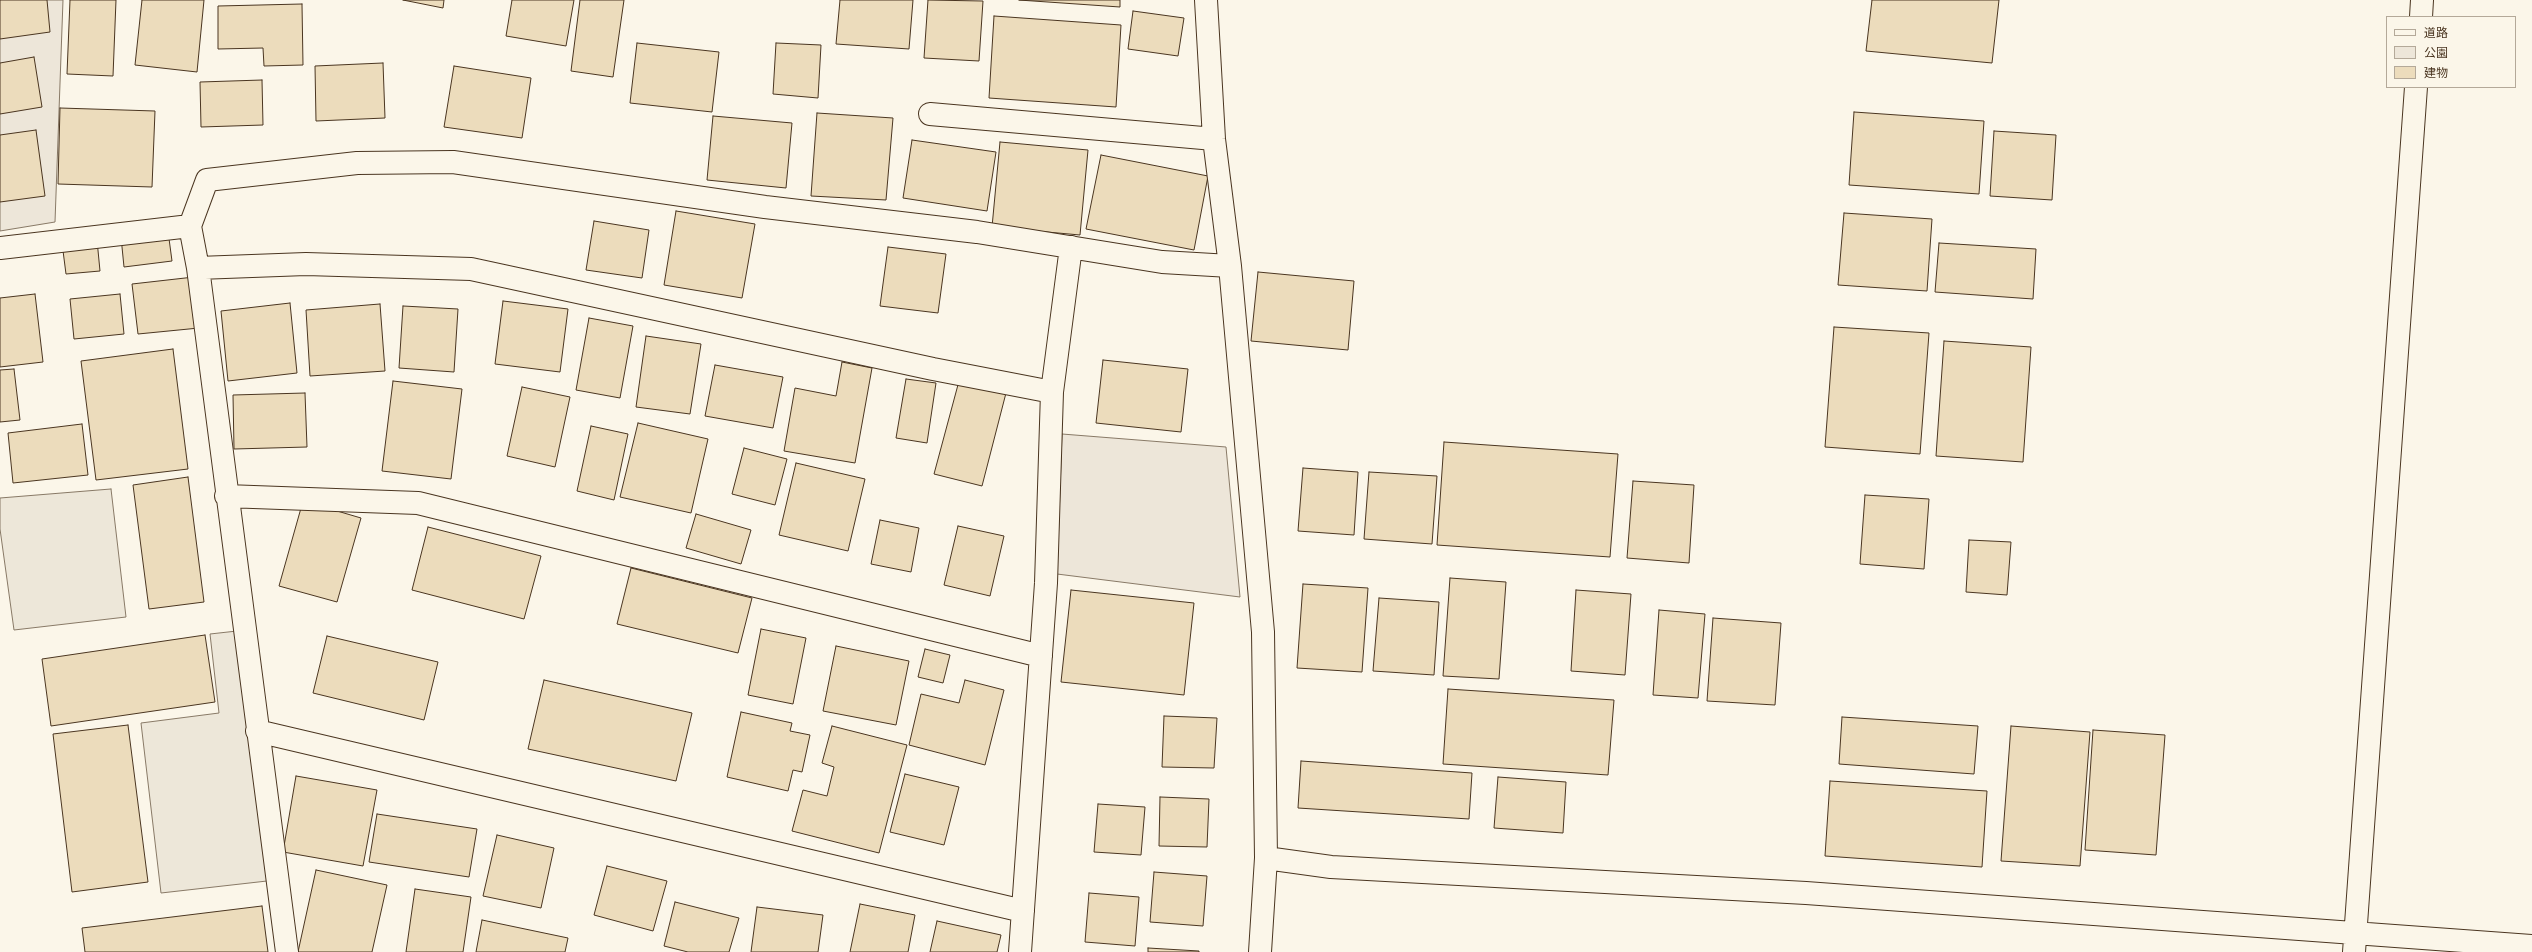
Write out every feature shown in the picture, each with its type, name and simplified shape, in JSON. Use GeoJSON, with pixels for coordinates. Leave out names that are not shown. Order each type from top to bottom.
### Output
{"type":"FeatureCollection","features":[{"type":"Feature","properties":{"kind":"street"},"geometry":{"type":"LineString","coordinates":[[1206,0],[1214,139],[1230,266],[1263,632],[1266,858],[1260,952]]}},
{"type":"Feature","properties":{"kind":"street"},"geometry":{"type":"LineString","coordinates":[[2421,16],[2422,0]]}},
{"type":"Feature","properties":{"kind":"street"},"geometry":{"type":"LineString","coordinates":[[2355,942],[2416,88]]}},
{"type":"Feature","properties":{"kind":"street"},"geometry":{"type":"LineString","coordinates":[[930,114],[1214,139]]}},
{"type":"Feature","properties":{"kind":"street"},"geometry":{"type":"LineString","coordinates":[[287,952],[226,496],[198,268],[190,226],[207,180],[357,163],[453,162],[764,207],[977,232],[1162,262],[1230,266]]}},
{"type":"Feature","properties":{"kind":"street"},"geometry":{"type":"LineString","coordinates":[[0,248],[190,226]]}},
{"type":"Feature","properties":{"kind":"street"},"geometry":{"type":"LineString","coordinates":[[1020,952],[1046,584],[1052,392],[1071,247]]}},
{"type":"Feature","properties":{"kind":"street"},"geometry":{"type":"LineString","coordinates":[[198,268],[306,264],[470,269],[933,369],[1052,392]]}},
{"type":"Feature","properties":{"kind":"street"},"geometry":{"type":"LineString","coordinates":[[226,496],[418,503],[1041,656]]}},
{"type":"Feature","properties":{"kind":"street"},"geometry":{"type":"LineString","coordinates":[[257,731],[1023,911]]}},
{"type":"Feature","properties":{"kind":"street"},"geometry":{"type":"LineString","coordinates":[[1266,858],[1331,866],[1806,893],[2355,942],[2532,946]]}},
{"type":"Feature","properties":{"kind":"green space"},"geometry":{"type":"Polygon","coordinates":[[[0,0],[63,0],[55,222],[0,231],[0,0]]]}},
{"type":"Feature","properties":{"kind":"green space"},"geometry":{"type":"Polygon","coordinates":[[[1062,434],[1226,447],[1240,597],[1057,574],[1062,434]]]}},
{"type":"Feature","properties":{"kind":"shaded area"},"geometry":{"type":"Polygon","coordinates":[[[111,489],[126,617],[14,630],[0,529],[0,498],[111,489]]]}},
{"type":"Feature","properties":{"kind":"shaded area"},"geometry":{"type":"Polygon","coordinates":[[[237,631],[267,881],[161,893],[141,723],[219,713],[210,634],[237,631]]]}},
{"type":"Feature","properties":{"kind":"building"},"geometry":{"type":"Polygon","coordinates":[[[0,0],[47,0],[50,32],[0,39],[0,0]]]}},
{"type":"Feature","properties":{"kind":"building"},"geometry":{"type":"Polygon","coordinates":[[[70,0],[116,0],[113,76],[67,74],[70,0]]]}},
{"type":"Feature","properties":{"kind":"building"},"geometry":{"type":"Polygon","coordinates":[[[142,0],[204,0],[197,72],[135,65],[142,0]]]}},
{"type":"Feature","properties":{"kind":"building"},"geometry":{"type":"Polygon","coordinates":[[[403,0],[444,0],[443,8],[403,0]]]}},
{"type":"Feature","properties":{"kind":"building"},"geometry":{"type":"Polygon","coordinates":[[[512,0],[574,0],[566,46],[506,36],[512,0]]]}},
{"type":"Feature","properties":{"kind":"building"},"geometry":{"type":"Polygon","coordinates":[[[580,0],[624,0],[613,77],[571,71],[580,0]]]}},
{"type":"Feature","properties":{"kind":"building"},"geometry":{"type":"Polygon","coordinates":[[[840,0],[913,0],[909,49],[836,44],[840,0]]]}},
{"type":"Feature","properties":{"kind":"building"},"geometry":{"type":"Polygon","coordinates":[[[928,0],[983,1],[979,61],[924,58],[928,0]]]}},
{"type":"Feature","properties":{"kind":"building"},"geometry":{"type":"Polygon","coordinates":[[[1019,0],[1120,0],[1120,7],[1019,0]]]}},
{"type":"Feature","properties":{"kind":"building"},"geometry":{"type":"Polygon","coordinates":[[[1872,0],[1999,0],[1992,63],[1866,51],[1872,0]]]}},
{"type":"Feature","properties":{"kind":"building"},"geometry":{"type":"Polygon","coordinates":[[[302,4],[303,65],[264,66],[263,48],[218,49],[218,6],[302,4]]]}},
{"type":"Feature","properties":{"kind":"building"},"geometry":{"type":"Polygon","coordinates":[[[1133,11],[1184,18],[1178,56],[1128,49],[1133,11]]]}},
{"type":"Feature","properties":{"kind":"building"},"geometry":{"type":"Polygon","coordinates":[[[994,16],[1121,25],[1116,107],[989,98],[994,16]]]}},
{"type":"Feature","properties":{"kind":"building"},"geometry":{"type":"Polygon","coordinates":[[[637,43],[719,52],[712,112],[630,103],[637,43]]]}},
{"type":"Feature","properties":{"kind":"building"},"geometry":{"type":"Polygon","coordinates":[[[776,43],[821,45],[818,98],[773,94],[776,43]]]}},
{"type":"Feature","properties":{"kind":"building"},"geometry":{"type":"Polygon","coordinates":[[[34,57],[42,107],[0,114],[0,63],[34,57]]]}},
{"type":"Feature","properties":{"kind":"building"},"geometry":{"type":"Polygon","coordinates":[[[383,63],[385,118],[316,121],[315,66],[383,63]]]}},
{"type":"Feature","properties":{"kind":"building"},"geometry":{"type":"Polygon","coordinates":[[[454,66],[531,78],[522,138],[444,127],[454,66]]]}},
{"type":"Feature","properties":{"kind":"building"},"geometry":{"type":"Polygon","coordinates":[[[262,80],[263,125],[201,127],[200,82],[262,80]]]}},
{"type":"Feature","properties":{"kind":"building"},"geometry":{"type":"Polygon","coordinates":[[[60,108],[155,111],[152,187],[58,184],[60,108]]]}},
{"type":"Feature","properties":{"kind":"building"},"geometry":{"type":"Polygon","coordinates":[[[1854,112],[1984,121],[1979,194],[1849,185],[1854,112]]]}},
{"type":"Feature","properties":{"kind":"building"},"geometry":{"type":"Polygon","coordinates":[[[817,113],[893,118],[886,200],[811,196],[817,113]]]}},
{"type":"Feature","properties":{"kind":"building"},"geometry":{"type":"Polygon","coordinates":[[[713,116],[792,123],[786,188],[707,180],[713,116]]]}},
{"type":"Feature","properties":{"kind":"building"},"geometry":{"type":"Polygon","coordinates":[[[36,130],[45,196],[0,202],[0,135],[36,130]]]}},
{"type":"Feature","properties":{"kind":"building"},"geometry":{"type":"Polygon","coordinates":[[[1994,131],[2056,135],[2052,200],[1990,196],[1994,131]]]}},
{"type":"Feature","properties":{"kind":"building"},"geometry":{"type":"Polygon","coordinates":[[[912,140],[996,152],[987,211],[903,198],[912,140]]]}},
{"type":"Feature","properties":{"kind":"building"},"geometry":{"type":"Polygon","coordinates":[[[1000,142],[1088,150],[1080,235],[992,227],[1000,142]]]}},
{"type":"Feature","properties":{"kind":"building"},"geometry":{"type":"Polygon","coordinates":[[[1101,155],[1208,176],[1194,250],[1086,229],[1101,155]]]}},
{"type":"Feature","properties":{"kind":"building"},"geometry":{"type":"Polygon","coordinates":[[[676,211],[755,224],[742,298],[664,285],[676,211]]]}},
{"type":"Feature","properties":{"kind":"building"},"geometry":{"type":"Polygon","coordinates":[[[1844,213],[1932,219],[1927,291],[1838,285],[1844,213]]]}},
{"type":"Feature","properties":{"kind":"building"},"geometry":{"type":"Polygon","coordinates":[[[594,221],[649,230],[642,278],[586,270],[594,221]]]}},
{"type":"Feature","properties":{"kind":"building"},"geometry":{"type":"Polygon","coordinates":[[[168,231],[172,261],[124,267],[121,237],[168,231]]]}},
{"type":"Feature","properties":{"kind":"building"},"geometry":{"type":"Polygon","coordinates":[[[97,240],[100,271],[66,274],[62,243],[97,240]]]}},
{"type":"Feature","properties":{"kind":"building"},"geometry":{"type":"Polygon","coordinates":[[[1939,243],[2036,249],[2033,299],[1935,292],[1939,243]]]}},
{"type":"Feature","properties":{"kind":"building"},"geometry":{"type":"Polygon","coordinates":[[[888,247],[946,254],[938,313],[880,306],[888,247]]]}},
{"type":"Feature","properties":{"kind":"building"},"geometry":{"type":"Polygon","coordinates":[[[1258,272],[1354,281],[1348,350],[1251,341],[1258,272]]]}},
{"type":"Feature","properties":{"kind":"building"},"geometry":{"type":"Polygon","coordinates":[[[194,277],[199,328],[138,334],[132,284],[194,277]]]}},
{"type":"Feature","properties":{"kind":"building"},"geometry":{"type":"Polygon","coordinates":[[[35,294],[43,362],[0,367],[0,298],[35,294]]]}},
{"type":"Feature","properties":{"kind":"building"},"geometry":{"type":"Polygon","coordinates":[[[120,294],[124,334],[74,339],[70,299],[120,294]]]}},
{"type":"Feature","properties":{"kind":"building"},"geometry":{"type":"Polygon","coordinates":[[[503,301],[568,309],[560,372],[495,364],[503,301]]]}},
{"type":"Feature","properties":{"kind":"building"},"geometry":{"type":"Polygon","coordinates":[[[290,303],[297,373],[228,381],[221,311],[290,303]]]}},
{"type":"Feature","properties":{"kind":"building"},"geometry":{"type":"Polygon","coordinates":[[[380,304],[385,371],[310,376],[306,310],[380,304]]]}},
{"type":"Feature","properties":{"kind":"building"},"geometry":{"type":"Polygon","coordinates":[[[403,306],[458,309],[454,372],[399,368],[403,306]]]}},
{"type":"Feature","properties":{"kind":"building"},"geometry":{"type":"Polygon","coordinates":[[[589,318],[633,326],[620,398],[576,390],[589,318]]]}},
{"type":"Feature","properties":{"kind":"building"},"geometry":{"type":"Polygon","coordinates":[[[1834,327],[1929,333],[1920,454],[1825,447],[1834,327]]]}},
{"type":"Feature","properties":{"kind":"building"},"geometry":{"type":"Polygon","coordinates":[[[646,336],[701,344],[690,414],[636,407],[646,336]]]}},
{"type":"Feature","properties":{"kind":"building"},"geometry":{"type":"Polygon","coordinates":[[[1944,341],[2031,347],[2023,462],[1936,456],[1944,341]]]}},
{"type":"Feature","properties":{"kind":"building"},"geometry":{"type":"Polygon","coordinates":[[[173,349],[188,469],[96,480],[81,361],[173,349]]]}},
{"type":"Feature","properties":{"kind":"building"},"geometry":{"type":"Polygon","coordinates":[[[1103,360],[1188,369],[1181,432],[1096,423],[1103,360]]]}},
{"type":"Feature","properties":{"kind":"building"},"geometry":{"type":"Polygon","coordinates":[[[842,362],[872,368],[855,463],[784,451],[795,388],[836,396],[842,362]]]}},
{"type":"Feature","properties":{"kind":"building"},"geometry":{"type":"Polygon","coordinates":[[[715,365],[783,377],[773,428],[705,416],[715,365]]]}},
{"type":"Feature","properties":{"kind":"building"},"geometry":{"type":"Polygon","coordinates":[[[14,369],[20,420],[0,422],[0,370],[14,369]]]}},
{"type":"Feature","properties":{"kind":"building"},"geometry":{"type":"Polygon","coordinates":[[[906,379],[936,383],[927,443],[896,438],[906,379]]]}},
{"type":"Feature","properties":{"kind":"building"},"geometry":{"type":"Polygon","coordinates":[[[393,381],[462,389],[451,479],[382,471],[393,381]]]}},
{"type":"Feature","properties":{"kind":"building"},"geometry":{"type":"Polygon","coordinates":[[[959,381],[1006,393],[982,486],[934,474],[959,381]]]}},
{"type":"Feature","properties":{"kind":"building"},"geometry":{"type":"Polygon","coordinates":[[[522,387],[570,397],[555,467],[507,456],[522,387]]]}},
{"type":"Feature","properties":{"kind":"building"},"geometry":{"type":"Polygon","coordinates":[[[305,393],[307,447],[234,449],[233,395],[305,393]]]}},
{"type":"Feature","properties":{"kind":"building"},"geometry":{"type":"Polygon","coordinates":[[[638,423],[708,439],[691,513],[620,497],[638,423]]]}},
{"type":"Feature","properties":{"kind":"building"},"geometry":{"type":"Polygon","coordinates":[[[82,424],[88,475],[13,483],[8,433],[82,424]]]}},
{"type":"Feature","properties":{"kind":"building"},"geometry":{"type":"Polygon","coordinates":[[[591,426],[628,434],[614,500],[577,491],[591,426]]]}},
{"type":"Feature","properties":{"kind":"building"},"geometry":{"type":"Polygon","coordinates":[[[1444,442],[1618,454],[1610,557],[1437,545],[1444,442]]]}},
{"type":"Feature","properties":{"kind":"building"},"geometry":{"type":"Polygon","coordinates":[[[744,448],[787,459],[775,505],[732,494],[744,448]]]}},
{"type":"Feature","properties":{"kind":"building"},"geometry":{"type":"Polygon","coordinates":[[[796,463],[865,479],[848,551],[779,535],[796,463]]]}},
{"type":"Feature","properties":{"kind":"building"},"geometry":{"type":"Polygon","coordinates":[[[1303,468],[1358,472],[1354,535],[1298,531],[1303,468]]]}},
{"type":"Feature","properties":{"kind":"building"},"geometry":{"type":"Polygon","coordinates":[[[1369,472],[1437,476],[1432,544],[1364,539],[1369,472]]]}},
{"type":"Feature","properties":{"kind":"building"},"geometry":{"type":"Polygon","coordinates":[[[188,477],[204,602],[149,609],[133,485],[188,477]]]}},
{"type":"Feature","properties":{"kind":"building"},"geometry":{"type":"Polygon","coordinates":[[[1633,481],[1694,485],[1689,563],[1627,558],[1633,481]]]}},
{"type":"Feature","properties":{"kind":"building"},"geometry":{"type":"Polygon","coordinates":[[[1865,495],[1929,499],[1924,569],[1860,564],[1865,495]]]}},
{"type":"Feature","properties":{"kind":"building"},"geometry":{"type":"Polygon","coordinates":[[[303,501],[361,518],[337,602],[279,586],[303,501]]]}},
{"type":"Feature","properties":{"kind":"building"},"geometry":{"type":"Polygon","coordinates":[[[696,514],[751,530],[741,564],[686,548],[696,514]]]}},
{"type":"Feature","properties":{"kind":"building"},"geometry":{"type":"Polygon","coordinates":[[[880,520],[919,528],[911,572],[871,564],[880,520]]]}},
{"type":"Feature","properties":{"kind":"building"},"geometry":{"type":"Polygon","coordinates":[[[958,526],[1004,536],[990,596],[944,585],[958,526]]]}},
{"type":"Feature","properties":{"kind":"building"},"geometry":{"type":"Polygon","coordinates":[[[428,527],[541,556],[524,619],[412,590],[428,527]]]}},
{"type":"Feature","properties":{"kind":"building"},"geometry":{"type":"Polygon","coordinates":[[[1969,540],[2011,542],[2007,595],[1966,592],[1969,540]]]}},
{"type":"Feature","properties":{"kind":"building"},"geometry":{"type":"Polygon","coordinates":[[[631,568],[752,598],[738,653],[617,624],[631,568]]]}},
{"type":"Feature","properties":{"kind":"building"},"geometry":{"type":"Polygon","coordinates":[[[1450,578],[1506,582],[1499,679],[1443,676],[1450,578]]]}},
{"type":"Feature","properties":{"kind":"building"},"geometry":{"type":"Polygon","coordinates":[[[1303,584],[1368,588],[1362,672],[1297,668],[1303,584]]]}},
{"type":"Feature","properties":{"kind":"building"},"geometry":{"type":"Polygon","coordinates":[[[1071,590],[1194,603],[1184,695],[1061,682],[1071,590]]]}},
{"type":"Feature","properties":{"kind":"building"},"geometry":{"type":"Polygon","coordinates":[[[1576,590],[1631,594],[1625,675],[1571,671],[1576,590]]]}},
{"type":"Feature","properties":{"kind":"building"},"geometry":{"type":"Polygon","coordinates":[[[1379,598],[1439,602],[1434,675],[1373,671],[1379,598]]]}},
{"type":"Feature","properties":{"kind":"building"},"geometry":{"type":"Polygon","coordinates":[[[1659,610],[1705,614],[1698,698],[1653,695],[1659,610]]]}},
{"type":"Feature","properties":{"kind":"building"},"geometry":{"type":"Polygon","coordinates":[[[1713,618],[1781,623],[1775,705],[1707,701],[1713,618]]]}},
{"type":"Feature","properties":{"kind":"building"},"geometry":{"type":"Polygon","coordinates":[[[761,629],[806,638],[793,704],[748,695],[761,629]]]}},
{"type":"Feature","properties":{"kind":"building"},"geometry":{"type":"Polygon","coordinates":[[[205,635],[215,702],[51,726],[42,659],[205,635]]]}},
{"type":"Feature","properties":{"kind":"building"},"geometry":{"type":"Polygon","coordinates":[[[327,636],[438,662],[424,720],[313,693],[327,636]]]}},
{"type":"Feature","properties":{"kind":"building"},"geometry":{"type":"Polygon","coordinates":[[[836,646],[909,661],[896,725],[823,711],[836,646]]]}},
{"type":"Feature","properties":{"kind":"building"},"geometry":{"type":"Polygon","coordinates":[[[925,649],[950,655],[943,683],[918,677],[925,649]]]}},
{"type":"Feature","properties":{"kind":"building"},"geometry":{"type":"Polygon","coordinates":[[[544,680],[692,713],[676,781],[528,749],[544,680]]]}},
{"type":"Feature","properties":{"kind":"building"},"geometry":{"type":"Polygon","coordinates":[[[965,680],[1004,690],[985,765],[909,745],[921,694],[959,703],[965,680]]]}},
{"type":"Feature","properties":{"kind":"building"},"geometry":{"type":"Polygon","coordinates":[[[1448,689],[1614,700],[1608,775],[1443,764],[1448,689]]]}},
{"type":"Feature","properties":{"kind":"building"},"geometry":{"type":"Polygon","coordinates":[[[741,712],[792,723],[790,731],[810,735],[802,772],[793,770],[788,791],[727,777],[741,712]]]}},
{"type":"Feature","properties":{"kind":"building"},"geometry":{"type":"Polygon","coordinates":[[[1164,716],[1217,718],[1214,768],[1162,767],[1164,716]]]}},
{"type":"Feature","properties":{"kind":"building"},"geometry":{"type":"Polygon","coordinates":[[[1842,717],[1978,726],[1974,774],[1839,764],[1842,717]]]}},
{"type":"Feature","properties":{"kind":"building"},"geometry":{"type":"Polygon","coordinates":[[[128,725],[148,882],[72,892],[53,734],[128,725]]]}},
{"type":"Feature","properties":{"kind":"building"},"geometry":{"type":"Polygon","coordinates":[[[832,726],[907,745],[879,853],[792,831],[803,790],[827,796],[834,767],[822,763],[832,726]]]}},
{"type":"Feature","properties":{"kind":"building"},"geometry":{"type":"Polygon","coordinates":[[[2011,726],[2090,732],[2080,866],[2001,861],[2011,726]]]}},
{"type":"Feature","properties":{"kind":"building"},"geometry":{"type":"Polygon","coordinates":[[[2093,730],[2165,735],[2156,855],[2085,850],[2093,730]]]}},
{"type":"Feature","properties":{"kind":"building"},"geometry":{"type":"Polygon","coordinates":[[[1301,761],[1472,773],[1469,819],[1298,808],[1301,761]]]}},
{"type":"Feature","properties":{"kind":"building"},"geometry":{"type":"Polygon","coordinates":[[[905,774],[959,787],[944,845],[890,832],[905,774]]]}},
{"type":"Feature","properties":{"kind":"building"},"geometry":{"type":"Polygon","coordinates":[[[296,776],[377,790],[363,866],[283,852],[296,776]]]}},
{"type":"Feature","properties":{"kind":"building"},"geometry":{"type":"Polygon","coordinates":[[[1498,777],[1566,782],[1563,833],[1494,828],[1498,777]]]}},
{"type":"Feature","properties":{"kind":"building"},"geometry":{"type":"Polygon","coordinates":[[[1830,781],[1987,791],[1982,867],[1825,856],[1830,781]]]}},
{"type":"Feature","properties":{"kind":"building"},"geometry":{"type":"Polygon","coordinates":[[[1160,797],[1209,799],[1207,847],[1159,846],[1160,797]]]}},
{"type":"Feature","properties":{"kind":"building"},"geometry":{"type":"Polygon","coordinates":[[[1098,804],[1145,807],[1141,855],[1094,852],[1098,804]]]}},
{"type":"Feature","properties":{"kind":"building"},"geometry":{"type":"Polygon","coordinates":[[[377,814],[477,829],[469,877],[369,862],[377,814]]]}},
{"type":"Feature","properties":{"kind":"building"},"geometry":{"type":"Polygon","coordinates":[[[497,835],[554,848],[541,908],[483,896],[497,835]]]}},
{"type":"Feature","properties":{"kind":"building"},"geometry":{"type":"Polygon","coordinates":[[[607,866],[667,881],[653,931],[594,915],[607,866]]]}},
{"type":"Feature","properties":{"kind":"building"},"geometry":{"type":"Polygon","coordinates":[[[316,870],[387,885],[372,952],[298,952],[316,870]]]}},
{"type":"Feature","properties":{"kind":"building"},"geometry":{"type":"Polygon","coordinates":[[[1154,872],[1207,876],[1203,926],[1150,922],[1154,872]]]}},
{"type":"Feature","properties":{"kind":"building"},"geometry":{"type":"Polygon","coordinates":[[[415,889],[471,897],[463,952],[406,952],[415,889]]]}},
{"type":"Feature","properties":{"kind":"building"},"geometry":{"type":"Polygon","coordinates":[[[1089,893],[1139,897],[1135,946],[1085,942],[1089,893]]]}},
{"type":"Feature","properties":{"kind":"building"},"geometry":{"type":"Polygon","coordinates":[[[675,902],[739,918],[729,952],[688,952],[664,946],[675,902]]]}},
{"type":"Feature","properties":{"kind":"building"},"geometry":{"type":"Polygon","coordinates":[[[860,904],[915,915],[908,952],[850,952],[860,904]]]}},
{"type":"Feature","properties":{"kind":"building"},"geometry":{"type":"Polygon","coordinates":[[[262,906],[268,952],[85,952],[82,928],[262,906]]]}},
{"type":"Feature","properties":{"kind":"building"},"geometry":{"type":"Polygon","coordinates":[[[757,907],[823,915],[818,952],[751,952],[757,907]]]}},
{"type":"Feature","properties":{"kind":"building"},"geometry":{"type":"Polygon","coordinates":[[[482,920],[568,938],[565,952],[476,952],[482,920]]]}},
{"type":"Feature","properties":{"kind":"building"},"geometry":{"type":"Polygon","coordinates":[[[937,921],[1001,935],[997,952],[930,952],[937,921]]]}},
{"type":"Feature","properties":{"kind":"building"},"geometry":{"type":"Polygon","coordinates":[[[1148,948],[1199,951],[1199,952],[1148,952],[1148,948]]]}}]}
